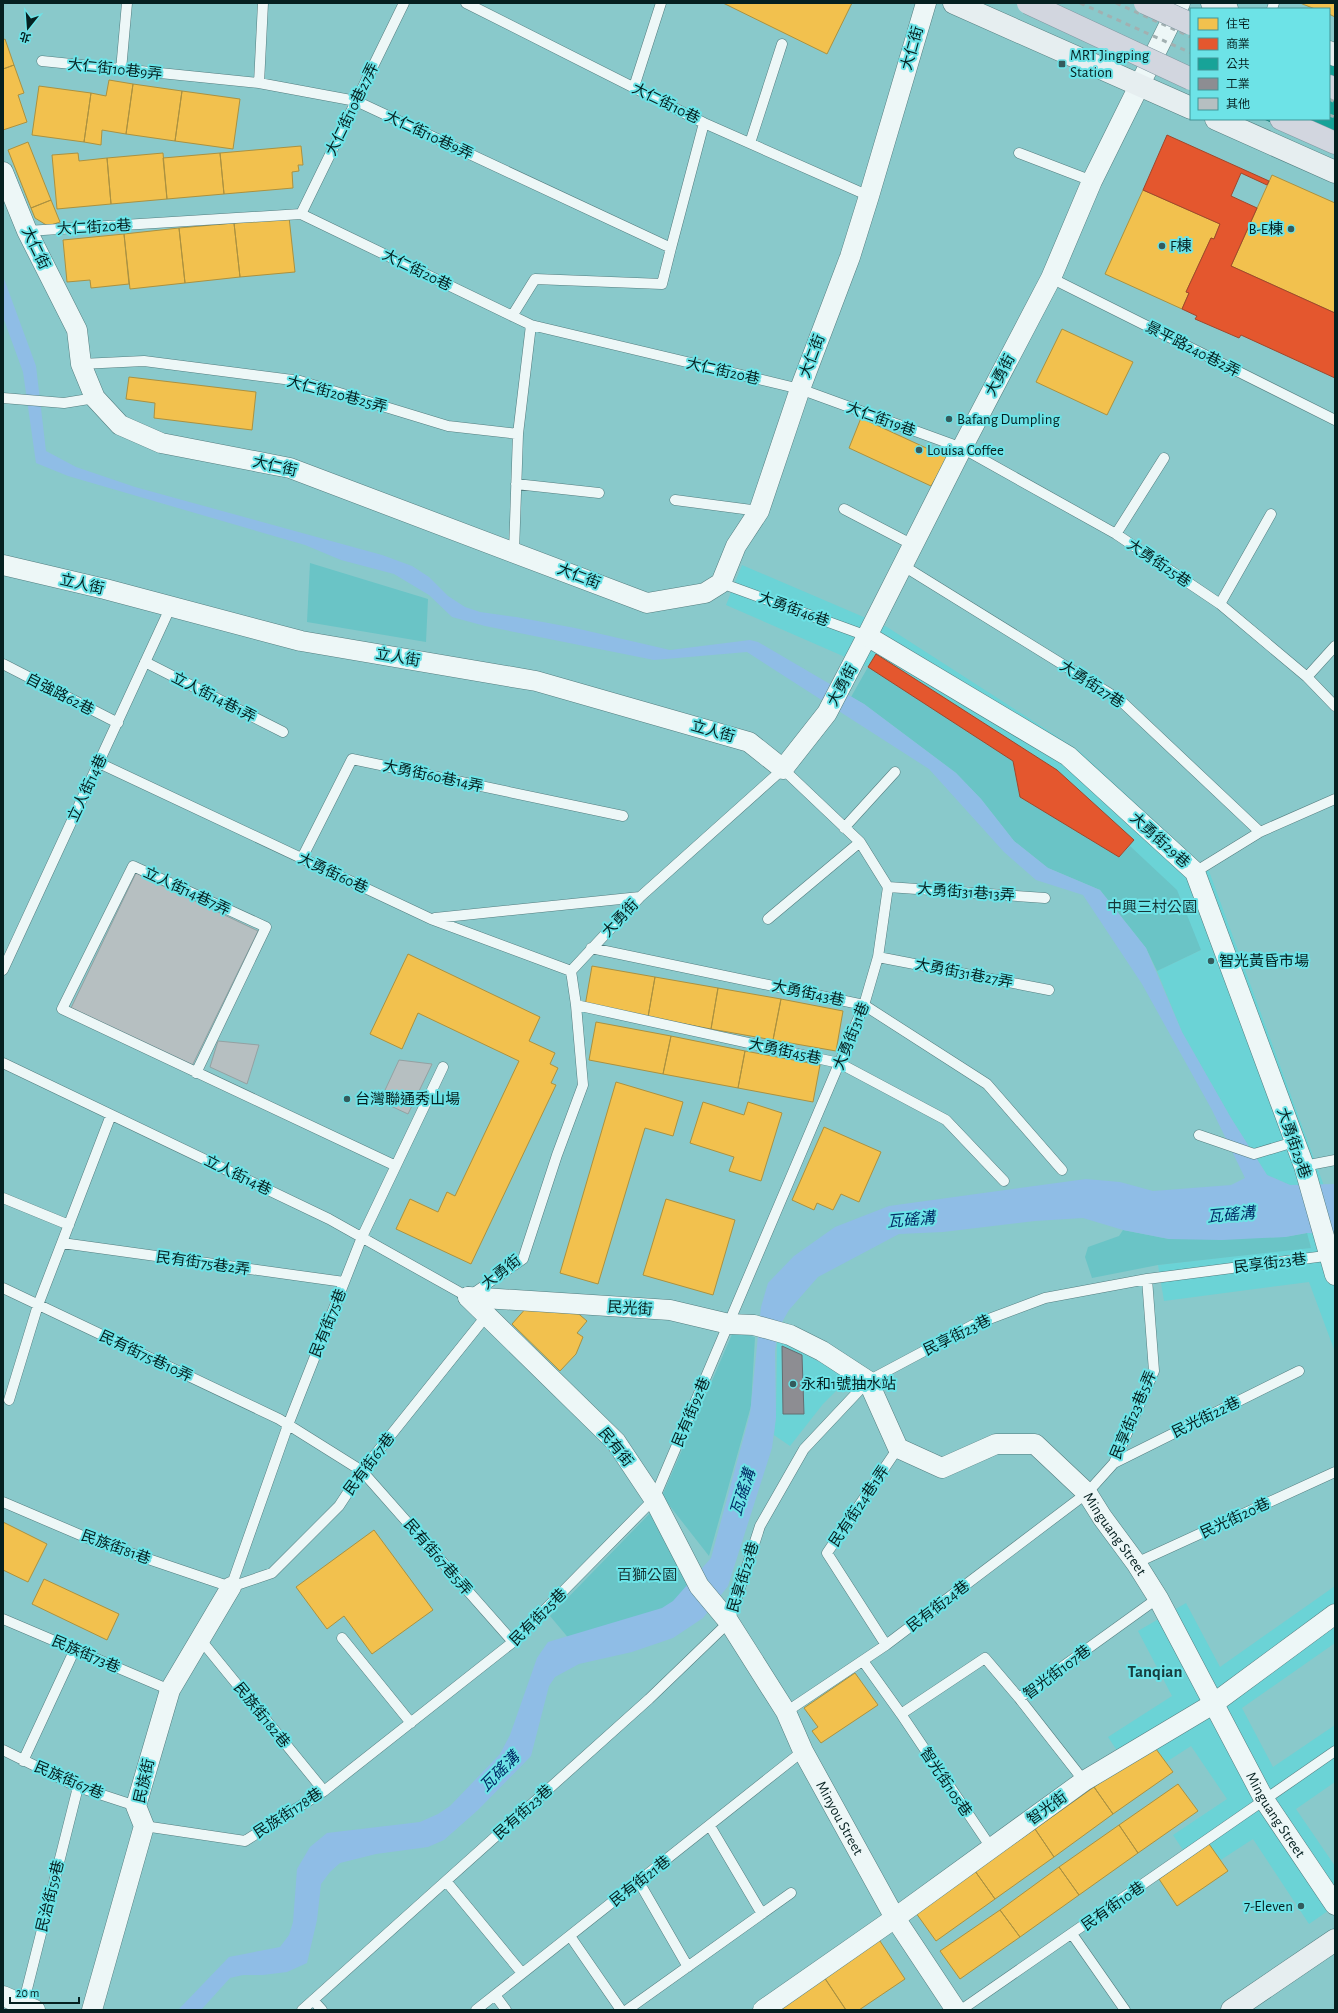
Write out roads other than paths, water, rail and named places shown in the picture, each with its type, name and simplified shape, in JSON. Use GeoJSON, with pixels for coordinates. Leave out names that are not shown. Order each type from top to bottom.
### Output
{"type":"FeatureCollection","features":[{"type":"Feature","properties":{"kind":"highway"},"geometry":{"type":"LineString","coordinates":[[1028,3],[1190,79]]}},
{"type":"Feature","properties":{"kind":"highway"},"geometry":{"type":"LineString","coordinates":[[1145,3],[1190,24]]}},
{"type":"Feature","properties":{"kind":"highway"},"geometry":{"type":"LineString","coordinates":[[1283,120],[1335,143]]}},
{"type":"Feature","properties":{"kind":"main road"},"geometry":{"type":"LineString","coordinates":[[954,3],[1190,108]]}},
{"type":"Feature","properties":{"kind":"main road"},"geometry":{"type":"LineString","coordinates":[[1212,3],[1224,8]]}},
{"type":"Feature","properties":{"kind":"main road"},"geometry":{"type":"LineString","coordinates":[[1218,120],[1335,172]]}},
{"type":"Feature","properties":{"kind":"main road"},"geometry":{"type":"LineString","coordinates":[[1232,2010],[1335,1940]]}},
{"type":"Feature","properties":{"kind":"street","name":"大仁街"},"geometry":{"type":"LineString","coordinates":[[3,172],[27,231],[77,330],[81,364],[95,398],[120,426],[161,444],[290,468],[647,603],[705,593],[721,583],[736,546],[759,511],[800,390],[850,257],[926,3]]}},
{"type":"Feature","properties":{"kind":"street","name":"大勇街"},"geometry":{"type":"LineString","coordinates":[[783,769],[827,713],[867,636],[902,564],[1051,278],[1092,181],[1180,3]]}},
{"type":"Feature","properties":{"kind":"street","name":"立人街"},"geometry":{"type":"LineString","coordinates":[[3,565],[105,589],[301,641],[536,681],[749,742],[783,769]]}},
{"type":"Feature","properties":{"kind":"street","name":"大勇街29巷"},"geometry":{"type":"LineString","coordinates":[[867,636],[1068,756],[1195,872],[1239,986],[1294,1142],[1304,1166],[1332,1255],[1335,1275]]}},
{"type":"Feature","properties":{"kind":"street","name":"民有街"},"geometry":{"type":"LineString","coordinates":[[468,1297],[616,1442],[654,1499],[699,1586],[729,1622]]}},
{"type":"Feature","properties":{"kind":"street","name":"民光街"},"geometry":{"type":"LineString","coordinates":[[468,1297],[670,1310],[729,1324],[754,1325],[790,1335],[822,1351],[868,1381]]}},
{"type":"Feature","properties":{"kind":"street"},"geometry":{"type":"LineString","coordinates":[[868,1381],[898,1448]]}},
{"type":"Feature","properties":{"kind":"street","name":"Minguang Street"},"geometry":{"type":"LineString","coordinates":[[898,1448],[942,1468],[996,1444],[1035,1444],[1087,1494],[1136,1563],[1158,1598],[1265,1801],[1335,1905]]}},
{"type":"Feature","properties":{"kind":"street","name":"民族街"},"geometry":{"type":"LineString","coordinates":[[92,2010],[144,1826],[136,1806],[170,1690],[231,1587]]}},
{"type":"Feature","properties":{"kind":"street","name":"智光街"},"geometry":{"type":"LineString","coordinates":[[763,2010],[992,1849],[1084,1781],[1213,1704],[1335,1614]]}},
{"type":"Feature","properties":{"kind":"street","name":"Minyou Street"},"geometry":{"type":"LineString","coordinates":[[729,1622],[786,1712],[803,1751],[894,1918],[956,2010]]}},
{"type":"Feature","properties":{"kind":"street"},"geometry":{"type":"LineString","coordinates":[[3,1996],[29,2007]]}},
{"type":"Feature","properties":{"kind":"lane"},"geometry":{"type":"LineString","coordinates":[[121,70],[127,3]]}},
{"type":"Feature","properties":{"kind":"lane"},"geometry":{"type":"LineString","coordinates":[[260,83],[263,3]]}},
{"type":"Feature","properties":{"kind":"lane","name":"大仁街10巷27弄"},"geometry":{"type":"LineString","coordinates":[[301,214],[404,3]]}},
{"type":"Feature","properties":{"kind":"lane","name":"大仁街10巷"},"geometry":{"type":"LineString","coordinates":[[466,3],[704,123],[869,196]]}},
{"type":"Feature","properties":{"kind":"lane"},"geometry":{"type":"LineString","coordinates":[[634,87],[661,3]]}},
{"type":"Feature","properties":{"kind":"lane"},"geometry":{"type":"LineString","coordinates":[[750,143],[782,44]]}},
{"type":"Feature","properties":{"kind":"lane","name":"大仁街10巷9弄"},"geometry":{"type":"LineString","coordinates":[[42,61],[260,83],[356,101],[671,248]]}},
{"type":"Feature","properties":{"kind":"lane"},"geometry":{"type":"LineString","coordinates":[[512,316],[534,279],[662,284],[704,123]]}},
{"type":"Feature","properties":{"kind":"lane"},"geometry":{"type":"LineString","coordinates":[[1018,153],[1092,181]]}},
{"type":"Feature","properties":{"kind":"lane","name":"大仁街20巷"},"geometry":{"type":"LineString","coordinates":[[27,231],[301,214],[531,325],[800,390]]}},
{"type":"Feature","properties":{"kind":"lane","name":"景平路240巷2弄"},"geometry":{"type":"LineString","coordinates":[[1051,278],[1335,420]]}},
{"type":"Feature","properties":{"kind":"lane"},"geometry":{"type":"LineString","coordinates":[[514,552],[518,434],[531,325]]}},
{"type":"Feature","properties":{"kind":"lane","name":"大仁街20巷25弄"},"geometry":{"type":"LineString","coordinates":[[81,364],[144,361],[300,381],[448,426],[518,434]]}},
{"type":"Feature","properties":{"kind":"lane","name":"大仁街19巷"},"geometry":{"type":"LineString","coordinates":[[800,390],[962,448]]}},
{"type":"Feature","properties":{"kind":"lane"},"geometry":{"type":"LineString","coordinates":[[3,398],[64,403],[95,398]]}},
{"type":"Feature","properties":{"kind":"lane","name":"大勇街25巷"},"geometry":{"type":"LineString","coordinates":[[962,448],[1116,534],[1220,604],[1307,678],[1335,706]]}},
{"type":"Feature","properties":{"kind":"lane"},"geometry":{"type":"LineString","coordinates":[[1116,534],[1164,458]]}},
{"type":"Feature","properties":{"kind":"lane"},"geometry":{"type":"LineString","coordinates":[[516,484],[599,493]]}},
{"type":"Feature","properties":{"kind":"lane"},"geometry":{"type":"LineString","coordinates":[[675,500],[759,511]]}},
{"type":"Feature","properties":{"kind":"lane"},"geometry":{"type":"LineString","coordinates":[[844,509],[913,545]]}},
{"type":"Feature","properties":{"kind":"lane"},"geometry":{"type":"LineString","coordinates":[[1220,604],[1271,514]]}},
{"type":"Feature","properties":{"kind":"lane","name":"大勇街27巷"},"geometry":{"type":"LineString","coordinates":[[902,564],[1120,700],[1260,832]]}},
{"type":"Feature","properties":{"kind":"lane","name":"大勇街46巷"},"geometry":{"type":"LineString","coordinates":[[721,583],[867,636]]}},
{"type":"Feature","properties":{"kind":"lane","name":"立人街14巷"},"geometry":{"type":"LineString","coordinates":[[3,970],[171,606]]}},
{"type":"Feature","properties":{"kind":"lane"},"geometry":{"type":"LineString","coordinates":[[1307,678],[1335,646]]}},
{"type":"Feature","properties":{"kind":"lane","name":"立人街14巷1弄"},"geometry":{"type":"LineString","coordinates":[[145,662],[283,732]]}},
{"type":"Feature","properties":{"kind":"lane","name":"自強路62巷"},"geometry":{"type":"LineString","coordinates":[[3,664],[118,723]]}},
{"type":"Feature","properties":{"kind":"lane","name":"大勇街60巷14弄"},"geometry":{"type":"LineString","coordinates":[[302,858],[352,759],[623,816]]}},
{"type":"Feature","properties":{"kind":"lane","name":"大勇街60巷"},"geometry":{"type":"LineString","coordinates":[[99,763],[431,919],[571,971]]}},
{"type":"Feature","properties":{"kind":"lane"},"geometry":{"type":"LineString","coordinates":[[783,769],[860,842],[888,886]]}},
{"type":"Feature","properties":{"kind":"lane","name":"大勇街"},"geometry":{"type":"LineString","coordinates":[[468,1297],[522,1259],[556,1155],[583,1085],[576,1005],[571,971],[640,897],[783,769]]}},
{"type":"Feature","properties":{"kind":"lane"},"geometry":{"type":"LineString","coordinates":[[844,828],[895,772]]}},
{"type":"Feature","properties":{"kind":"lane"},"geometry":{"type":"LineString","coordinates":[[1195,872],[1260,832],[1335,799]]}},
{"type":"Feature","properties":{"kind":"lane"},"geometry":{"type":"LineString","coordinates":[[768,919],[860,842]]}},
{"type":"Feature","properties":{"kind":"lane","name":"立人街14巷7弄"},"geometry":{"type":"LineString","coordinates":[[196,1073],[266,927],[133,866],[62,1010],[196,1073],[396,1166]]}},
{"type":"Feature","properties":{"kind":"lane","name":"大勇街31巷13弄"},"geometry":{"type":"LineString","coordinates":[[888,886],[1045,898]]}},
{"type":"Feature","properties":{"kind":"lane","name":"大勇街31巷"},"geometry":{"type":"LineString","coordinates":[[729,1324],[864,1005],[878,956],[888,886]]}},
{"type":"Feature","properties":{"kind":"lane"},"geometry":{"type":"LineString","coordinates":[[431,919],[640,897]]}},
{"type":"Feature","properties":{"kind":"lane","name":"大勇街43巷"},"geometry":{"type":"LineString","coordinates":[[591,948],[864,1005],[987,1084],[1062,1170]]}},
{"type":"Feature","properties":{"kind":"lane","name":"大勇街31巷27弄"},"geometry":{"type":"LineString","coordinates":[[878,956],[1049,990]]}},
{"type":"Feature","properties":{"kind":"lane","name":"大勇街45巷"},"geometry":{"type":"LineString","coordinates":[[576,1005],[840,1063],[946,1120],[1004,1181]]}},
{"type":"Feature","properties":{"kind":"lane","name":"立人街14巷"},"geometry":{"type":"LineString","coordinates":[[3,1063],[329,1219],[468,1297]]}},
{"type":"Feature","properties":{"kind":"lane","name":"民有街75巷"},"geometry":{"type":"LineString","coordinates":[[231,1587],[288,1425],[362,1237],[443,1067]]}},
{"type":"Feature","properties":{"kind":"lane"},"geometry":{"type":"LineString","coordinates":[[9,1400],[38,1305],[111,1115]]}},
{"type":"Feature","properties":{"kind":"lane"},"geometry":{"type":"LineString","coordinates":[[1199,1135],[1254,1154],[1294,1142]]}},
{"type":"Feature","properties":{"kind":"lane"},"geometry":{"type":"LineString","coordinates":[[1304,1166],[1335,1160]]}},
{"type":"Feature","properties":{"kind":"lane"},"geometry":{"type":"LineString","coordinates":[[3,1198],[68,1225]]}},
{"type":"Feature","properties":{"kind":"lane","name":"民有街75巷2弄"},"geometry":{"type":"LineString","coordinates":[[62,1243],[344,1282]]}},
{"type":"Feature","properties":{"kind":"lane","name":"民享街23巷"},"geometry":{"type":"LineString","coordinates":[[729,1622],[763,1519],[804,1449],[868,1381],[973,1325],[1045,1298],[1147,1279],[1332,1255]]}},
{"type":"Feature","properties":{"kind":"lane","name":"民享街23巷5弄"},"geometry":{"type":"LineString","coordinates":[[1087,1494],[1114,1463],[1154,1371],[1147,1279]]}},
{"type":"Feature","properties":{"kind":"lane","name":"民有街75巷10弄"},"geometry":{"type":"LineString","coordinates":[[3,1288],[279,1419],[362,1471]]}},
{"type":"Feature","properties":{"kind":"lane","name":"民有街67巷"},"geometry":{"type":"LineString","coordinates":[[231,1587],[272,1572],[339,1506],[362,1471],[487,1315]]}},
{"type":"Feature","properties":{"kind":"lane","name":"民有街92巷"},"geometry":{"type":"LineString","coordinates":[[654,1499],[729,1324]]}},
{"type":"Feature","properties":{"kind":"lane","name":"民光街22巷"},"geometry":{"type":"LineString","coordinates":[[1114,1463],[1299,1371]]}},
{"type":"Feature","properties":{"kind":"lane","name":"民有街24巷1弄"},"geometry":{"type":"LineString","coordinates":[[886,1645],[827,1553],[898,1448]]}},
{"type":"Feature","properties":{"kind":"lane","name":"民有街67巷5弄"},"geometry":{"type":"LineString","coordinates":[[362,1471],[513,1642]]}},
{"type":"Feature","properties":{"kind":"lane","name":"民光街20巷"},"geometry":{"type":"LineString","coordinates":[[1136,1563],[1335,1472]]}},
{"type":"Feature","properties":{"kind":"lane","name":"民有街24巷"},"geometry":{"type":"LineString","coordinates":[[786,1712],[886,1645],[1087,1494]]}},
{"type":"Feature","properties":{"kind":"lane","name":"民有街25巷"},"geometry":{"type":"LineString","coordinates":[[411,1723],[513,1642],[654,1499]]}},
{"type":"Feature","properties":{"kind":"lane","name":"民族街81巷"},"geometry":{"type":"LineString","coordinates":[[3,1502],[92,1540],[231,1587]]}},
{"type":"Feature","properties":{"kind":"lane","name":"智光街107巷"},"geometry":{"type":"LineString","coordinates":[[1084,1781],[1020,1698],[1158,1598]]}},
{"type":"Feature","properties":{"kind":"lane","name":"民族街73巷"},"geometry":{"type":"LineString","coordinates":[[3,1619],[170,1690]]}},
{"type":"Feature","properties":{"kind":"lane","name":"民有街23巷"},"geometry":{"type":"LineString","coordinates":[[302,2010],[649,1699],[729,1622]]}},
{"type":"Feature","properties":{"kind":"lane"},"geometry":{"type":"LineString","coordinates":[[342,1638],[411,1723]]}},
{"type":"Feature","properties":{"kind":"lane","name":"民族街182巷"},"geometry":{"type":"LineString","coordinates":[[200,1639],[324,1791]]}},
{"type":"Feature","properties":{"kind":"lane"},"geometry":{"type":"LineString","coordinates":[[23,1760],[75,1649]]}},
{"type":"Feature","properties":{"kind":"lane"},"geometry":{"type":"LineString","coordinates":[[901,1714],[985,1658],[1020,1698]]}},
{"type":"Feature","properties":{"kind":"lane","name":"智光街105巷"},"geometry":{"type":"LineString","coordinates":[[863,1660],[992,1849]]}},
{"type":"Feature","properties":{"kind":"lane","name":"民族街178巷"},"geometry":{"type":"LineString","coordinates":[[144,1826],[245,1841],[324,1791],[411,1723]]}},
{"type":"Feature","properties":{"kind":"lane","name":"民族街67巷"},"geometry":{"type":"LineString","coordinates":[[3,1750],[78,1787],[136,1806]]}},
{"type":"Feature","properties":{"kind":"lane","name":"民有街21巷"},"geometry":{"type":"LineString","coordinates":[[476,2010],[803,1751]]}},
{"type":"Feature","properties":{"kind":"lane","name":"民有街10巷"},"geometry":{"type":"LineString","coordinates":[[962,2010],[1335,1751]]}},
{"type":"Feature","properties":{"kind":"lane","name":"民治街59巷"},"geometry":{"type":"LineString","coordinates":[[29,2007],[78,1787]]}},
{"type":"Feature","properties":{"kind":"lane"},"geometry":{"type":"LineString","coordinates":[[710,1826],[762,1914]]}},
{"type":"Feature","properties":{"kind":"lane"},"geometry":{"type":"LineString","coordinates":[[446,1881],[522,1973]]}},
{"type":"Feature","properties":{"kind":"lane"},"geometry":{"type":"LineString","coordinates":[[639,1882],[688,1967]]}},
{"type":"Feature","properties":{"kind":"lane"},"geometry":{"type":"LineString","coordinates":[[627,2010],[792,1893]]}},
{"type":"Feature","properties":{"kind":"lane"},"geometry":{"type":"LineString","coordinates":[[1072,1934],[1125,2010]]}},
{"type":"Feature","properties":{"kind":"lane"},"geometry":{"type":"LineString","coordinates":[[570,1936],[621,2010]]}},
{"type":"Feature","properties":{"kind":"lane"},"geometry":{"type":"LineString","coordinates":[[495,1995],[506,2010]]}},
{"type":"Feature","properties":{"kind":"lane"},"geometry":{"type":"LineString","coordinates":[[313,2000],[322,2010]]}},
{"type":"Feature","properties":{"kind":"water","name":"瓦磘溝"},"geometry":{"type":"Polygon","coordinates":[[[3,276],[36,366],[46,451],[76,467],[135,487],[382,555],[412,566],[429,577],[448,596],[465,607],[480,612],[575,628],[670,650],[750,640],[758,642],[864,704],[956,773],[981,799],[1014,841],[1048,868],[1100,890],[1146,948],[1182,1032],[1231,1118],[1267,1175],[1290,1185],[1335,1184],[1335,1234],[1307,1233],[1285,1237],[1222,1240],[1169,1239],[1123,1230],[1083,1218],[1035,1221],[943,1232],[899,1234],[818,1277],[789,1310],[778,1329],[775,1351],[776,1417],[772,1448],[728,1586],[703,1618],[673,1638],[632,1652],[579,1664],[555,1677],[549,1686],[531,1756],[478,1810],[444,1840],[428,1847],[376,1854],[340,1863],[330,1872],[321,1884],[317,1920],[307,1963],[287,1972],[263,1975],[243,1975],[230,1978],[201,2010],[178,2010],[229,1957],[280,1947],[289,1935],[293,1922],[297,1869],[310,1847],[327,1833],[420,1822],[438,1814],[450,1806],[500,1754],[510,1735],[537,1658],[548,1642],[662,1608],[673,1601],[711,1558],[750,1414],[761,1307],[768,1283],[794,1256],[835,1227],[889,1206],[1086,1179],[1120,1182],[1153,1191],[1231,1185],[1245,1178],[1212,1110],[1142,984],[1083,895],[1036,880],[1004,852],[929,769],[747,652],[654,660],[485,626],[452,617],[429,595],[394,574],[341,560],[305,545],[68,476],[36,463],[23,372],[3,317],[3,276]]]}},
{"type":"Feature","properties":{"kind":"railway"},"geometry":{"type":"LineString","coordinates":[[1080,3],[1190,53]]}},
{"type":"Feature","properties":{"kind":"railway"},"geometry":{"type":"LineString","coordinates":[[1116,3],[1190,37]]}},
{"type":"Feature","properties":{"kind":"railway"},"geometry":{"type":"LineString","coordinates":[[1330,100],[1335,102]]}},
{"type":"Feature","properties":{"kind":"railway"},"geometry":{"type":"LineString","coordinates":[[1330,115],[1335,117]]}},
{"type":"Feature","properties":{"kind":"place","name":"MRT Jingping Station"},"geometry":{"type":"Point","coordinates":[1062,64]}},
{"type":"Feature","properties":{"kind":"place","name":"B-E棟"},"geometry":{"type":"Point","coordinates":[1291,229]}},
{"type":"Feature","properties":{"kind":"place","name":"F棟"},"geometry":{"type":"Point","coordinates":[1162,246]}},
{"type":"Feature","properties":{"kind":"place","name":"Bafang Dumpling"},"geometry":{"type":"Point","coordinates":[949,419]}},
{"type":"Feature","properties":{"kind":"place","name":"Louisa Coffee"},"geometry":{"type":"Point","coordinates":[919,450]}},
{"type":"Feature","properties":{"kind":"place","name":"智光黃昏市場"},"geometry":{"type":"Point","coordinates":[1211,961]}},
{"type":"Feature","properties":{"kind":"place","name":"台灣聯通秀山場"},"geometry":{"type":"Point","coordinates":[347,1099]}},
{"type":"Feature","properties":{"kind":"place","name":"永和1號抽水站"},"geometry":{"type":"Point","coordinates":[793,1384]}},
{"type":"Feature","properties":{"kind":"place","name":"7-Eleven"},"geometry":{"type":"Point","coordinates":[1301,1906]}},
{"type":"Feature","properties":{"kind":"district","name":"Tanqian"},"geometry":{"type":"Point","coordinates":[1155,1671]}},
{"type":"Feature","properties":{"kind":"park label","name":"中興三村公園"},"geometry":{"type":"Point","coordinates":[1152,907]}},
{"type":"Feature","properties":{"kind":"park label","name":"百獅公園"},"geometry":{"type":"Point","coordinates":[647,1575]}}]}
